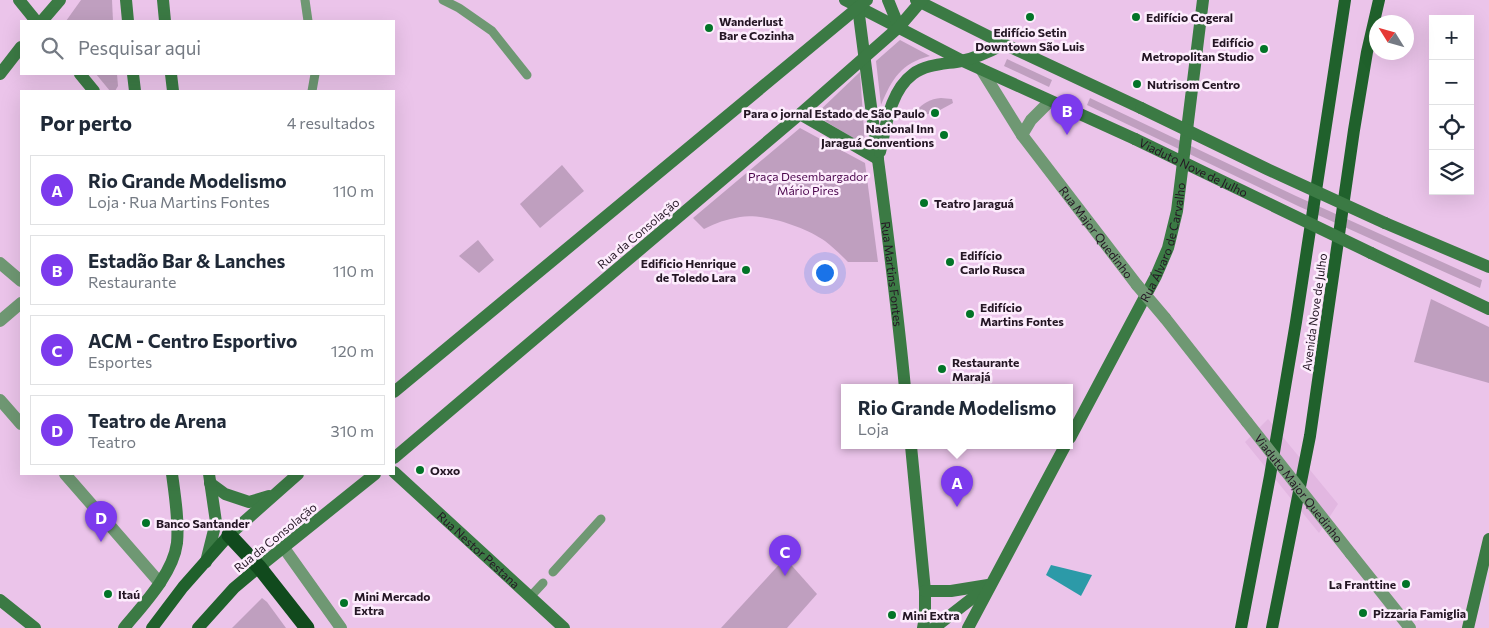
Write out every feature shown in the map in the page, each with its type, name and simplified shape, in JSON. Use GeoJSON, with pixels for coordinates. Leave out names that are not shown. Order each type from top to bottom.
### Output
{"type":"FeatureCollection","features":[{"type":"Feature","properties":{"kind":"highway"},"geometry":{"type":"LineString","coordinates":[[229,535],[259,567],[307,628]]}},
{"type":"Feature","properties":{"kind":"main road"},"geometry":{"type":"LineString","coordinates":[[19,0],[35,20]]}},
{"type":"Feature","properties":{"kind":"main road"},"geometry":{"type":"LineString","coordinates":[[43,20],[60,0]]}},
{"type":"Feature","properties":{"kind":"main road"},"geometry":{"type":"LineString","coordinates":[[126,0],[128,20]]}},
{"type":"Feature","properties":{"kind":"main road"},"geometry":{"type":"LineString","coordinates":[[163,0],[165,20]]}},
{"type":"Feature","properties":{"kind":"main road","name":"Viaduto Nove de Julho"},"geometry":{"type":"LineString","coordinates":[[845,0],[862,3],[899,27],[963,61],[1129,137],[1489,309]]}},
{"type":"Feature","properties":{"kind":"main road"},"geometry":{"type":"LineString","coordinates":[[888,0],[899,27]]}},
{"type":"Feature","properties":{"kind":"main road","name":"Rua Álvaro de Carvalho"},"geometry":{"type":"LineString","coordinates":[[1073,432],[1156,276],[1170,240],[1178,211],[1203,0]]}},
{"type":"Feature","properties":{"kind":"main road","name":"Avenida Nove de Julho"},"geometry":{"type":"LineString","coordinates":[[1241,628],[1270,476],[1296,322],[1345,0]]}},
{"type":"Feature","properties":{"kind":"main road","name":"Avenida Nove de Julho"},"geometry":{"type":"LineString","coordinates":[[1272,628],[1310,436],[1354,130],[1367,52],[1379,0]]}},
{"type":"Feature","properties":{"kind":"main road"},"geometry":{"type":"LineString","coordinates":[[920,1],[1004,44],[1267,169],[1385,223],[1489,267]]}},
{"type":"Feature","properties":{"kind":"main road","name":"Rua da Consolação"},"geometry":{"type":"LineString","coordinates":[[395,457],[800,114],[899,27],[920,1]]}},
{"type":"Feature","properties":{"kind":"main road"},"geometry":{"type":"LineString","coordinates":[[395,391],[862,3]]}},
{"type":"Feature","properties":{"kind":"main road","name":"Rua Martins Fontes"},"geometry":{"type":"LineString","coordinates":[[862,3],[865,57],[894,278],[905,384]]}},
{"type":"Feature","properties":{"kind":"main road","name":"Rua Martins Fontes"},"geometry":{"type":"LineString","coordinates":[[878,159],[893,103],[905,81],[920,70],[963,61],[1004,44]]}},
{"type":"Feature","properties":{"kind":"main road"},"geometry":{"type":"LineString","coordinates":[[0,74],[20,49]]}},
{"type":"Feature","properties":{"kind":"main road"},"geometry":{"type":"LineString","coordinates":[[81,75],[93,90]]}},
{"type":"Feature","properties":{"kind":"main road"},"geometry":{"type":"LineString","coordinates":[[133,75],[135,90]]}},
{"type":"Feature","properties":{"kind":"main road"},"geometry":{"type":"LineString","coordinates":[[171,75],[173,90]]}},
{"type":"Feature","properties":{"kind":"main road"},"geometry":{"type":"LineString","coordinates":[[800,114],[878,159]]}},
{"type":"Feature","properties":{"kind":"main road"},"geometry":{"type":"LineString","coordinates":[[911,449],[925,591],[923,628]]}},
{"type":"Feature","properties":{"kind":"main road"},"geometry":{"type":"LineString","coordinates":[[968,628],[1063,449]]}},
{"type":"Feature","properties":{"kind":"main road","name":"Rua Nestor Pestana"},"geometry":{"type":"LineString","coordinates":[[395,473],[564,628]]}},
{"type":"Feature","properties":{"kind":"main road"},"geometry":{"type":"LineString","coordinates":[[124,628],[160,583],[171,563],[176,545],[177,530],[172,475]]}},
{"type":"Feature","properties":{"kind":"main road"},"geometry":{"type":"LineString","coordinates":[[152,628],[183,587],[229,535],[297,475]]}},
{"type":"Feature","properties":{"kind":"main road","name":"Rua da Consolação"},"geometry":{"type":"LineString","coordinates":[[198,628],[234,588],[374,475]]}},
{"type":"Feature","properties":{"kind":"main road"},"geometry":{"type":"LineString","coordinates":[[209,478],[225,494],[250,502],[274,495]]}},
{"type":"Feature","properties":{"kind":"main road"},"geometry":{"type":"LineString","coordinates":[[206,562],[216,522],[209,478]]}},
{"type":"Feature","properties":{"kind":"main road"},"geometry":{"type":"LineString","coordinates":[[1468,628],[1489,539]]}},
{"type":"Feature","properties":{"kind":"main road"},"geometry":{"type":"LineString","coordinates":[[925,591],[951,591],[990,585]]}},
{"type":"Feature","properties":{"kind":"main road"},"geometry":{"type":"LineString","coordinates":[[934,628],[990,585]]}},
{"type":"Feature","properties":{"kind":"main road"},"geometry":{"type":"LineString","coordinates":[[0,600],[35,628]]}},
{"type":"Feature","properties":{"kind":"street","name":"Rua Major Quedinho"},"geometry":{"type":"LineString","coordinates":[[981,69],[1022,135],[1137,285],[1247,422]]}},
{"type":"Feature","properties":{"kind":"street"},"geometry":{"type":"LineString","coordinates":[[1022,135],[1031,120],[1050,101]]}},
{"type":"Feature","properties":{"kind":"street"},"geometry":{"type":"LineString","coordinates":[[0,263],[20,279]]}},
{"type":"Feature","properties":{"kind":"street"},"geometry":{"type":"LineString","coordinates":[[0,321],[20,304]]}},
{"type":"Feature","properties":{"kind":"street"},"geometry":{"type":"LineString","coordinates":[[0,400],[20,423]]}},
{"type":"Feature","properties":{"kind":"street","name":"Viaduto Major Quedinho"},"geometry":{"type":"LineString","coordinates":[[1247,422],[1410,628]]}},
{"type":"Feature","properties":{"kind":"street"},"geometry":{"type":"LineString","coordinates":[[66,475],[160,583]]}},
{"type":"Feature","properties":{"kind":"street"},"geometry":{"type":"LineString","coordinates":[[284,548],[341,628]]}},
{"type":"Feature","properties":{"kind":"lane"},"geometry":{"type":"LineString","coordinates":[[305,0],[308,20]]}},
{"type":"Feature","properties":{"kind":"lane"},"geometry":{"type":"LineString","coordinates":[[443,0],[459,8],[492,31],[527,75]]}},
{"type":"Feature","properties":{"kind":"lane"},"geometry":{"type":"LineString","coordinates":[[312,90],[315,75]]}},
{"type":"Feature","properties":{"kind":"lane"},"geometry":{"type":"LineString","coordinates":[[553,572],[601,519]]}},
{"type":"Feature","properties":{"kind":"lane"},"geometry":{"type":"LineString","coordinates":[[530,597],[543,583]]}},
{"type":"Feature","properties":{"kind":"shaded area"},"geometry":{"type":"Polygon","coordinates":[[[1268,419],[1338,504],[1319,533],[1245,442],[1268,419]]]}},
{"type":"Feature","properties":{"kind":"shaded area"},"geometry":{"type":"Polygon","coordinates":[[[1051,565],[1092,575],[1081,596],[1046,575],[1051,565]]]}},
{"type":"Feature","properties":{"kind":"green space"},"geometry":{"type":"Polygon","coordinates":[[[81,0],[112,0],[113,20],[67,20],[81,0]]]}},
{"type":"Feature","properties":{"kind":"green space"},"geometry":{"type":"Polygon","coordinates":[[[900,40],[930,56],[912,63],[899,73],[889,87],[881,105],[876,61],[900,40]]]}},
{"type":"Feature","properties":{"kind":"green space"},"geometry":{"type":"Polygon","coordinates":[[[1007,59],[1052,80],[1049,87],[1004,66],[1007,59]]]}},
{"type":"Feature","properties":{"kind":"green space","name":"Praça Desembargador Mário Pires"},"geometry":{"type":"Polygon","coordinates":[[[860,72],[865,145],[815,115],[860,72]]]}},
{"type":"Feature","properties":{"kind":"green space"},"geometry":{"type":"Polygon","coordinates":[[[97,75],[117,75],[118,86],[116,90],[109,90],[97,75]]]}},
{"type":"Feature","properties":{"kind":"green space"},"geometry":{"type":"Polygon","coordinates":[[[1090,98],[1296,196],[1482,280],[1480,288],[1298,206],[1087,105],[1090,98]]]}},
{"type":"Feature","properties":{"kind":"green space"},"geometry":{"type":"Polygon","coordinates":[[[952,99],[953,103],[940,110],[916,118],[916,111],[921,106],[930,100],[952,99]]]}},
{"type":"Feature","properties":{"kind":"green space","name":"Praça Desembargador Mário Pires"},"geometry":{"type":"Polygon","coordinates":[[[800,128],[865,163],[878,262],[848,262],[817,236],[796,226],[772,219],[750,216],[740,217],[704,229],[693,218],[800,128]]]}},
{"type":"Feature","properties":{"kind":"green space"},"geometry":{"type":"Polygon","coordinates":[[[562,165],[584,191],[540,228],[520,204],[562,165]]]}},
{"type":"Feature","properties":{"kind":"green space"},"geometry":{"type":"Polygon","coordinates":[[[478,240],[494,260],[479,273],[459,256],[478,240]]]}},
{"type":"Feature","properties":{"kind":"green space"},"geometry":{"type":"Polygon","coordinates":[[[1431,299],[1489,327],[1489,383],[1414,362],[1431,299]]]}},
{"type":"Feature","properties":{"kind":"green space"},"geometry":{"type":"Polygon","coordinates":[[[785,558],[817,594],[787,628],[721,628],[785,558]]]}},
{"type":"Feature","properties":{"kind":"green space"},"geometry":{"type":"Polygon","coordinates":[[[262,598],[286,628],[232,628],[262,598]]]}},
{"type":"Feature","properties":{"kind":"place","name":"Edifício Setin Downtown São Luis"},"geometry":{"type":"Point","coordinates":[1030,17]}},
{"type":"Feature","properties":{"kind":"place","name":"Edifício Cogeral"},"geometry":{"type":"Point","coordinates":[1136,17]}},
{"type":"Feature","properties":{"kind":"place","name":"Wanderlust Bar e Cozinha"},"geometry":{"type":"Point","coordinates":[709,28]}},
{"type":"Feature","properties":{"kind":"place","name":"Edifício Metropolitan Studio"},"geometry":{"type":"Point","coordinates":[1264,49]}},
{"type":"Feature","properties":{"kind":"place","name":"Nutrisom Centro"},"geometry":{"type":"Point","coordinates":[1137,84]}},
{"type":"Feature","properties":{"kind":"place","name":"Para o jornal Estado de São Paulo"},"geometry":{"type":"Point","coordinates":[935,113]}},
{"type":"Feature","properties":{"kind":"place","name":"Nacional Inn Jaraguá Conventions"},"geometry":{"type":"Point","coordinates":[944,135]}},
{"type":"Feature","properties":{"kind":"place","name":"Estadão Bar & Lanches"},"geometry":{"type":"Point","coordinates":[1067,135]}},
{"type":"Feature","properties":{"kind":"place","name":"Teatro Jaraguá"},"geometry":{"type":"Point","coordinates":[924,203]}},
{"type":"Feature","properties":{"kind":"place","name":"Edifício Carlo Rusca"},"geometry":{"type":"Point","coordinates":[950,262]}},
{"type":"Feature","properties":{"kind":"place","name":"Edificio Henrique de Toledo Lara"},"geometry":{"type":"Point","coordinates":[746,270]}},
{"type":"Feature","properties":{"kind":"place","name":"Edifício Martins Fontes"},"geometry":{"type":"Point","coordinates":[970,314]}},
{"type":"Feature","properties":{"kind":"place","name":"Restaurante Marajá"},"geometry":{"type":"Point","coordinates":[942,369]}},
{"type":"Feature","properties":{"kind":"place","name":"Oxxo"},"geometry":{"type":"Point","coordinates":[420,470]}},
{"type":"Feature","properties":{"kind":"place","name":"Rio Grande Modelismo"},"geometry":{"type":"Point","coordinates":[957,507]}},
{"type":"Feature","properties":{"kind":"place","name":"Banco Santander"},"geometry":{"type":"Point","coordinates":[146,523]}},
{"type":"Feature","properties":{"kind":"place","name":"Teatro de Arena"},"geometry":{"type":"Point","coordinates":[101,542]}},
{"type":"Feature","properties":{"kind":"place","name":"ACM - Centro Esportivo"},"geometry":{"type":"Point","coordinates":[785,576]}},
{"type":"Feature","properties":{"kind":"place","name":"La Franttine"},"geometry":{"type":"Point","coordinates":[1406,584]}},
{"type":"Feature","properties":{"kind":"place","name":"Itaú"},"geometry":{"type":"Point","coordinates":[108,594]}},
{"type":"Feature","properties":{"kind":"place","name":"Mini Mercado Extra"},"geometry":{"type":"Point","coordinates":[344,603]}},
{"type":"Feature","properties":{"kind":"place","name":"Pizzaria Famiglia"},"geometry":{"type":"Point","coordinates":[1363,613]}},
{"type":"Feature","properties":{"kind":"place","name":"Mini Extra"},"geometry":{"type":"Point","coordinates":[892,615]}}]}
